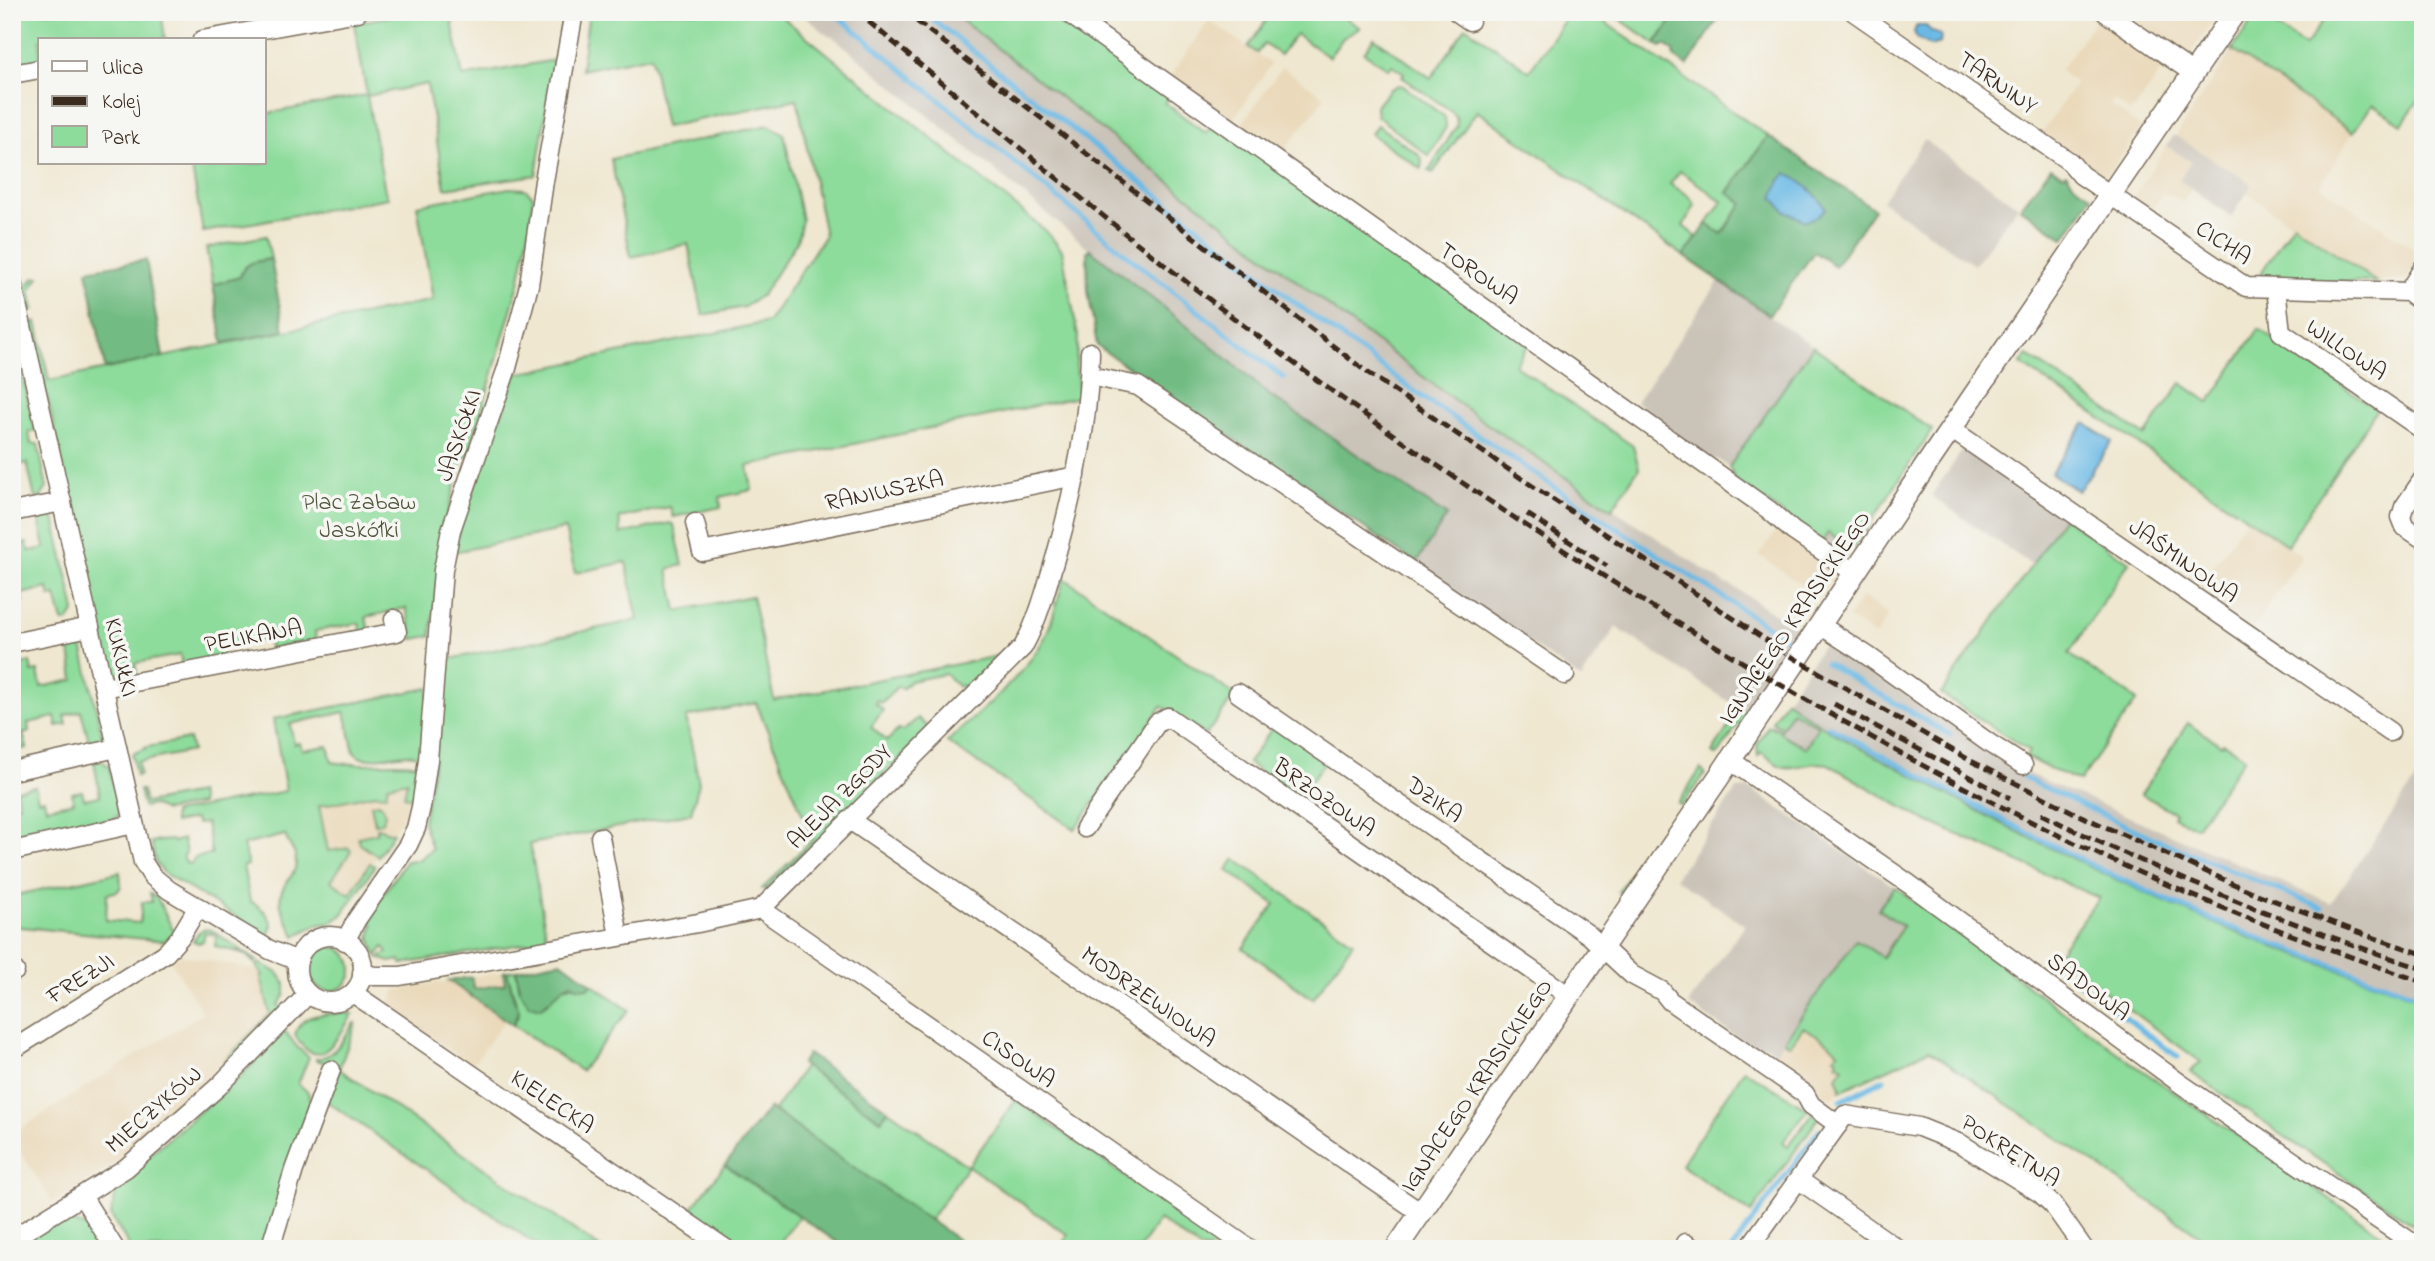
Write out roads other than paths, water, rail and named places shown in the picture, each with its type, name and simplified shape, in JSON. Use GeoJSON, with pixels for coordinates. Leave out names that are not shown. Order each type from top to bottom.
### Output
{"type":"FeatureCollection","features":[{"type":"Feature","properties":{"kind":"street"},"geometry":{"type":"LineString","coordinates":[[213,38],[358,12]]}},
{"type":"Feature","properties":{"kind":"street","name":"JASKÓŁKI"},"geometry":{"type":"LineString","coordinates":[[345,940],[408,845],[416,828],[428,760],[443,569],[451,530],[507,368],[529,285],[544,181],[574,12]]}},
{"type":"Feature","properties":{"kind":"street","name":"TARNINY"},"geometry":{"type":"LineString","coordinates":[[1854,12],[2070,162],[2081,175],[2111,195]]}},
{"type":"Feature","properties":{"kind":"street"},"geometry":{"type":"LineString","coordinates":[[2105,12],[2193,73]]}},
{"type":"Feature","properties":{"kind":"street","name":"IGNACEGO KRASICKIEGO"},"geometry":{"type":"LineString","coordinates":[[1396,1249],[1603,948],[2235,12]]}},
{"type":"Feature","properties":{"kind":"street","name":"TOROWA"},"geometry":{"type":"LineString","coordinates":[[1072,16],[1553,355],[1769,510],[1793,531],[1855,573]]}},
{"type":"Feature","properties":{"kind":"street"},"geometry":{"type":"LineString","coordinates":[[12,74],[38,69]]}},
{"type":"Feature","properties":{"kind":"street","name":"CICHA"},"geometry":{"type":"LineString","coordinates":[[2111,195],[2246,286],[2415,297],[2423,268]]}},
{"type":"Feature","properties":{"kind":"street","name":"KUKUŁKI"},"geometry":{"type":"LineString","coordinates":[[12,282],[134,824],[147,870],[158,882],[198,907],[277,954],[298,961]]}},
{"type":"Feature","properties":{"kind":"street","name":"WILLOWA"},"geometry":{"type":"LineString","coordinates":[[2276,288],[2281,332],[2423,430]]}},
{"type":"Feature","properties":{"kind":"street","name":"ALEJA ZGODY"},"geometry":{"type":"LineString","coordinates":[[761,909],[1023,647],[1043,601],[1076,476],[1086,428],[1090,352]]}},
{"type":"Feature","properties":{"kind":"street"},"geometry":{"type":"LineString","coordinates":[[12,366],[31,361]]}},
{"type":"Feature","properties":{"kind":"street"},"geometry":{"type":"LineString","coordinates":[[1090,376],[1138,386],[1565,675]]}},
{"type":"Feature","properties":{"kind":"street","name":"JAŚMINOWA"},"geometry":{"type":"LineString","coordinates":[[1951,429],[2390,732]]}},
{"type":"Feature","properties":{"kind":"street","name":"RANIUSZKA"},"geometry":{"type":"LineString","coordinates":[[695,523],[702,552],[1076,476]]}},
{"type":"Feature","properties":{"kind":"street"},"geometry":{"type":"LineString","coordinates":[[2423,479],[2404,507],[2401,517],[2406,527],[2423,539]]}},
{"type":"Feature","properties":{"kind":"street"},"geometry":{"type":"LineString","coordinates":[[12,513],[62,502]]}},
{"type":"Feature","properties":{"kind":"street","name":"PELIKANA"},"geometry":{"type":"LineString","coordinates":[[104,688],[397,632],[394,619]]}},
{"type":"Feature","properties":{"kind":"street"},"geometry":{"type":"LineString","coordinates":[[1820,625],[1879,663],[1989,744],[2023,765]]}},
{"type":"Feature","properties":{"kind":"street"},"geometry":{"type":"LineString","coordinates":[[12,643],[90,627]]}},
{"type":"Feature","properties":{"kind":"street","name":"DZIKA"},"geometry":{"type":"LineString","coordinates":[[1238,693],[1589,935],[1632,975],[1662,991],[1670,1001],[1805,1094],[1811,1105],[1842,1120]]}},
{"type":"Feature","properties":{"kind":"street","name":"BRZOZOWA"},"geometry":{"type":"LineString","coordinates":[[1085,828],[1157,723],[1168,717],[1569,996]]}},
{"type":"Feature","properties":{"kind":"street"},"geometry":{"type":"LineString","coordinates":[[12,771],[117,748]]}},
{"type":"Feature","properties":{"kind":"street","name":"SADOWA"},"geometry":{"type":"LineString","coordinates":[[1730,760],[1909,884],[2181,1084],[2421,1249]]}},
{"type":"Feature","properties":{"kind":"street","name":"MODRZEWIOWA"},"geometry":{"type":"LineString","coordinates":[[850,820],[1420,1213]]}},
{"type":"Feature","properties":{"kind":"street"},"geometry":{"type":"LineString","coordinates":[[12,851],[134,824]]}},
{"type":"Feature","properties":{"kind":"street"},"geometry":{"type":"LineString","coordinates":[[600,837],[619,936]]}},
{"type":"Feature","properties":{"kind":"street","name":"FREZJI"},"geometry":{"type":"LineString","coordinates":[[12,1050],[166,953],[198,907]]}},
{"type":"Feature","properties":{"kind":"street"},"geometry":{"type":"LineString","coordinates":[[362,973],[400,976],[736,916],[761,909]]}},
{"type":"Feature","properties":{"kind":"street","name":"CISOWA"},"geometry":{"type":"LineString","coordinates":[[761,909],[1250,1249]]}},
{"type":"Feature","properties":{"kind":"street"},"geometry":{"type":"LineString","coordinates":[[329,936],[345,940],[357,952],[362,973],[358,987],[347,998],[332,1002],[316,1000],[308,994],[297,976],[298,961],[306,947],[317,939],[329,936]]}},
{"type":"Feature","properties":{"kind":"street","name":"KIELECKA"},"geometry":{"type":"LineString","coordinates":[[353,993],[726,1249]]}},
{"type":"Feature","properties":{"kind":"street","name":"MIECZYKÓW"},"geometry":{"type":"LineString","coordinates":[[12,1239],[126,1168],[202,1102],[308,994]]}},
{"type":"Feature","properties":{"kind":"street"},"geometry":{"type":"LineString","coordinates":[[270,1249],[323,1077]]}},
{"type":"Feature","properties":{"kind":"street"},"geometry":{"type":"LineString","coordinates":[[1748,1249],[1842,1120]]}},
{"type":"Feature","properties":{"kind":"street","name":"POKRĘTNA"},"geometry":{"type":"LineString","coordinates":[[1842,1120],[1919,1127],[1961,1143],[2040,1193],[2053,1205],[2080,1247]]}},
{"type":"Feature","properties":{"kind":"street"},"geometry":{"type":"LineString","coordinates":[[1799,1180],[1898,1249]]}},
{"type":"Feature","properties":{"kind":"street"},"geometry":{"type":"LineString","coordinates":[[82,1196],[115,1249]]}},
{"type":"Feature","properties":{"kind":"water"},"geometry":{"type":"Polygon","coordinates":[[[1917,25],[1925,25],[1932,32],[1941,35],[1940,43],[1930,46],[1917,38],[1914,32],[1917,25]]]}},
{"type":"Feature","properties":{"kind":"water"},"geometry":{"type":"Polygon","coordinates":[[[1787,173],[1809,188],[1826,208],[1817,217],[1805,221],[1785,211],[1773,198],[1780,180],[1787,173]]]}},
{"type":"Feature","properties":{"kind":"water"},"geometry":{"type":"Polygon","coordinates":[[[2085,423],[2112,442],[2078,491],[2051,473],[2085,423]]]}},
{"type":"Feature","properties":{"kind":"waterway"},"geometry":{"type":"LineString","coordinates":[[833,12],[1139,265],[1284,378]]}},
{"type":"Feature","properties":{"kind":"waterway"},"geometry":{"type":"LineString","coordinates":[[923,12],[1298,305],[1421,396],[1563,493],[1784,637]]}},
{"type":"Feature","properties":{"kind":"waterway"},"geometry":{"type":"LineString","coordinates":[[1826,663],[1950,735]]}},
{"type":"Feature","properties":{"kind":"waterway"},"geometry":{"type":"LineString","coordinates":[[1828,726],[2013,826],[2155,895],[2257,938],[2423,997]]}},
{"type":"Feature","properties":{"kind":"waterway"},"geometry":{"type":"LineString","coordinates":[[2024,778],[2153,838],[2322,908]]}},
{"type":"Feature","properties":{"kind":"waterway"},"geometry":{"type":"LineString","coordinates":[[2075,980],[2178,1057]]}},
{"type":"Feature","properties":{"kind":"waterway"},"geometry":{"type":"LineString","coordinates":[[1841,1101],[1884,1079]]}},
{"type":"Feature","properties":{"kind":"waterway"},"geometry":{"type":"LineString","coordinates":[[1732,1249],[1819,1130]]}},
{"type":"Feature","properties":{"kind":"railway"},"geometry":{"type":"LineString","coordinates":[[857,12],[1103,216],[1255,334],[1456,478],[1662,613],[1866,734],[2077,844],[2248,918],[2423,982]]}},
{"type":"Feature","properties":{"kind":"railway"},"geometry":{"type":"LineString","coordinates":[[905,12],[1364,370],[1531,485],[1789,655],[1971,761],[2081,816],[2254,893],[2423,954]]}},
{"type":"Feature","properties":{"kind":"railway"},"geometry":{"type":"LineString","coordinates":[[1527,514],[1607,566]]}},
{"type":"Feature","properties":{"kind":"railway"},"geometry":{"type":"LineString","coordinates":[[1834,704],[2010,798]]}},
{"type":"Feature","properties":{"kind":"railway"},"geometry":{"type":"LineString","coordinates":[[2041,814],[2229,898],[2423,969]]}},
{"type":"Feature","properties":{"kind":"park label","name":"Plac Zabaw Jaskółki"},"geometry":{"type":"Point","coordinates":[359,515]}}]}
